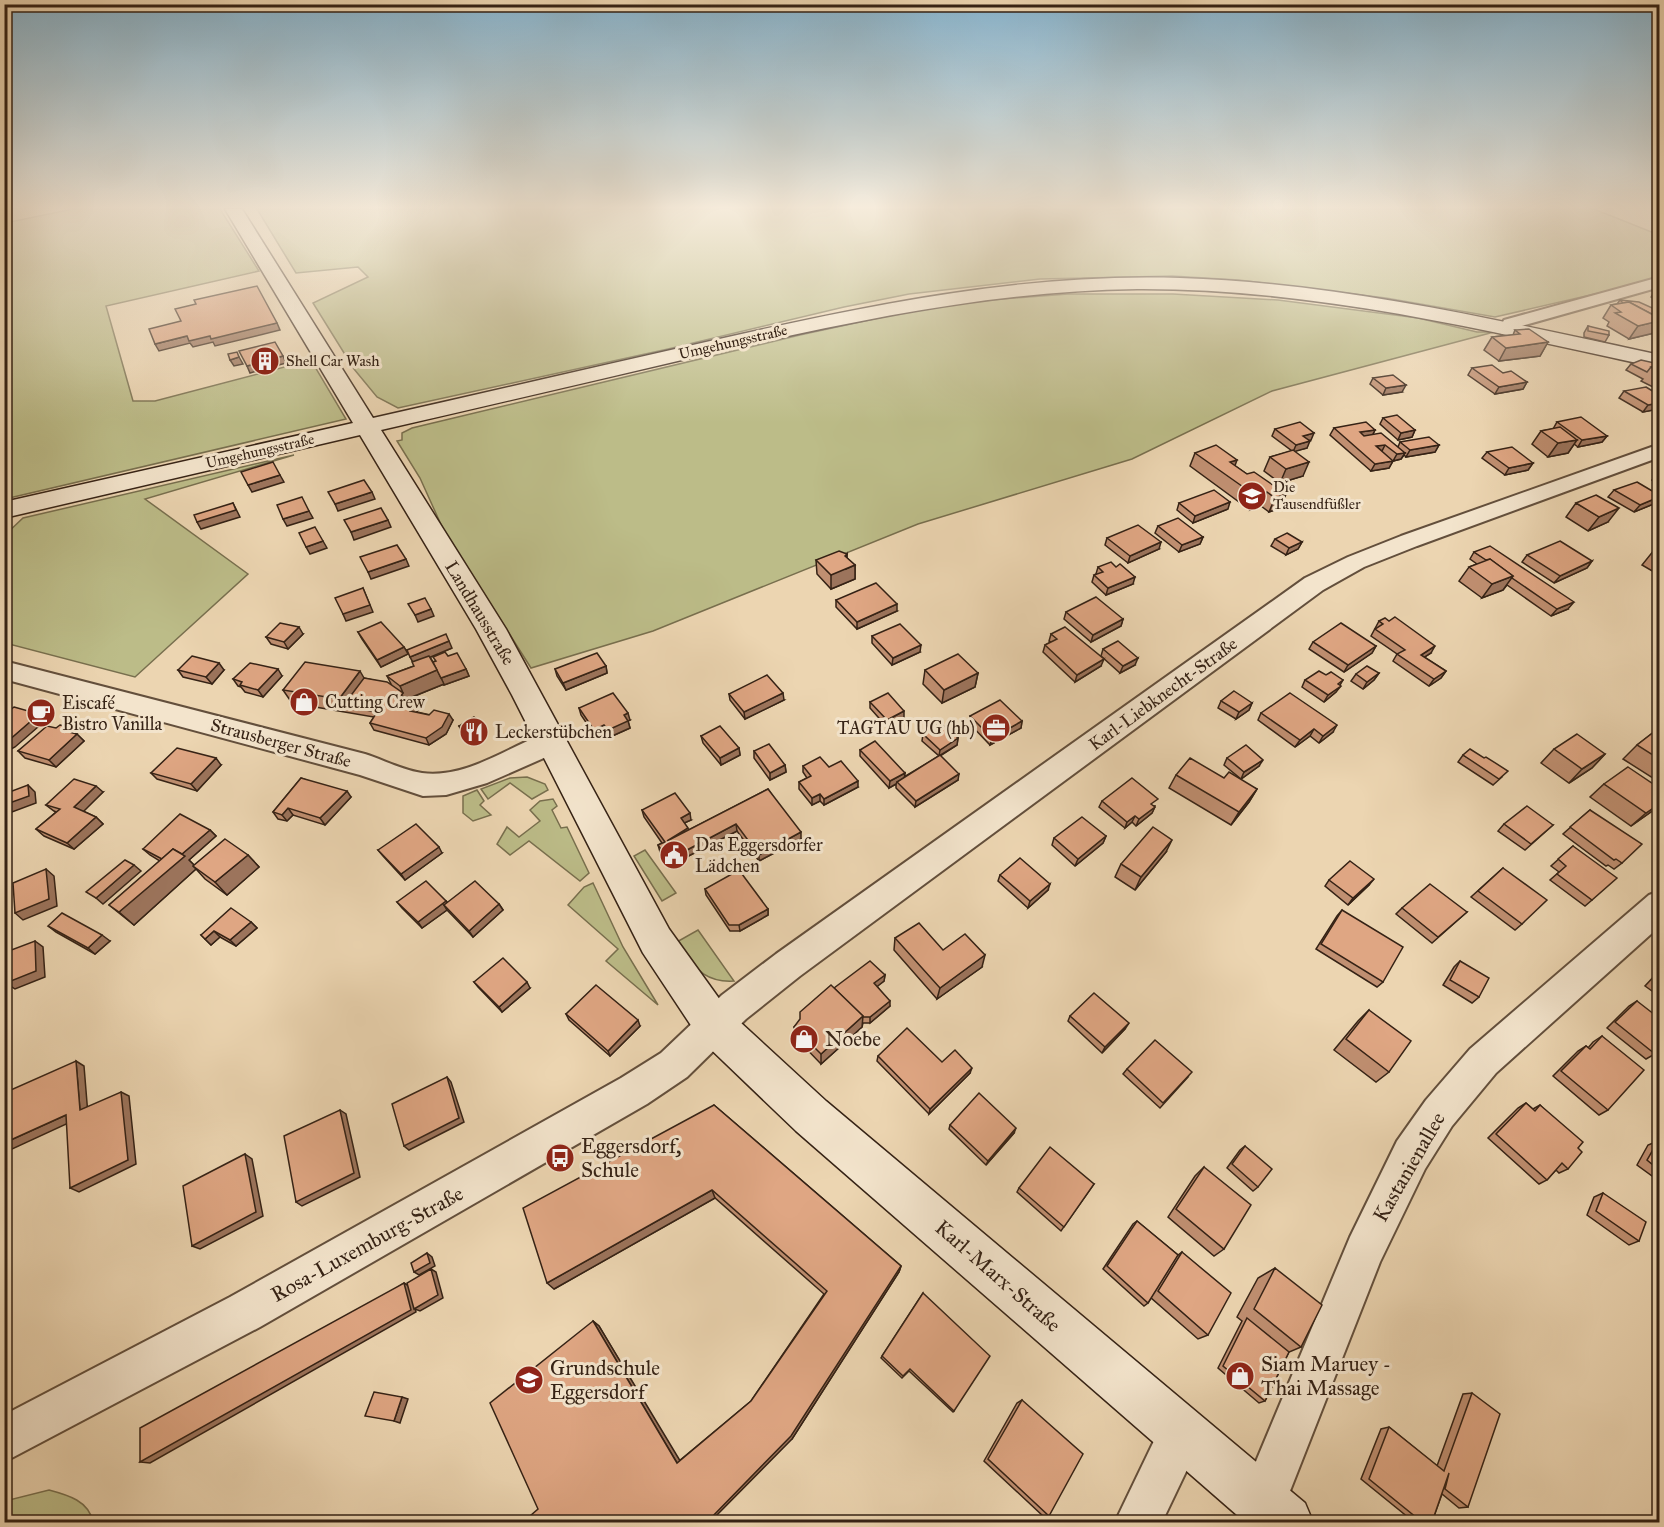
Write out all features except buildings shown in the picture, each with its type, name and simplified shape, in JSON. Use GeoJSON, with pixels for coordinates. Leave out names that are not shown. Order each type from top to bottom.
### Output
{"type":"FeatureCollection","features":[{"type":"Feature","properties":{"kind":"main road","name":"Landhausstraße"},"geometry":{"type":"LineString","coordinates":[[275,280],[491,629],[656,941],[714,1025]]}},
{"type":"Feature","properties":{"kind":"main road","name":"Umgehungsstraße"},"geometry":{"type":"LineString","coordinates":[[4,510],[842,317],[942,298],[1028,288],[1141,284],[1274,291],[1373,303],[1508,330]]}},
{"type":"Feature","properties":{"kind":"main road"},"geometry":{"type":"LineString","coordinates":[[1508,330],[1659,362]]}},
{"type":"Feature","properties":{"kind":"main road","name":"Karl-Marx-Straße"},"geometry":{"type":"LineString","coordinates":[[714,1025],[811,1116],[1274,1512]]}},
{"type":"Feature","properties":{"kind":"street"},"geometry":{"type":"LineString","coordinates":[[1508,330],[1510,324],[1659,282]]}},
{"type":"Feature","properties":{"kind":"street","name":"Karl-Liebknecht-Straße"},"geometry":{"type":"LineString","coordinates":[[714,1025],[788,965],[1314,584],[1356,562],[1408,541],[1659,450]]}},
{"type":"Feature","properties":{"kind":"street","name":"Strausberger Straße"},"geometry":{"type":"LineString","coordinates":[[4,670],[354,762],[430,785],[481,773],[552,742]]}},
{"type":"Feature","properties":{"kind":"street","name":"Kastanienallee"},"geometry":{"type":"LineString","coordinates":[[1274,1512],[1364,1251],[1406,1164],[1439,1113],[1483,1061],[1659,905]]}},
{"type":"Feature","properties":{"kind":"street","name":"Rosa-Luxemburg-Straße"},"geometry":{"type":"LineString","coordinates":[[4,1440],[255,1306],[604,1108],[674,1065],[697,1045],[714,1025]]}},
{"type":"Feature","properties":{"kind":"street"},"geometry":{"type":"LineString","coordinates":[[1138,1522],[1181,1434]]}},
{"type":"Feature","properties":{"kind":"green space"},"geometry":{"type":"Polygon","coordinates":[[[5,280],[219,280],[106,306],[133,401],[155,401],[311,360],[346,419],[5,499],[5,280]]]}},
{"type":"Feature","properties":{"kind":"green space"},"geometry":{"type":"Polygon","coordinates":[[[361,280],[1029,280],[909,294],[844,307],[668,349],[398,408],[377,397],[354,369],[313,303],[361,280]]]}},
{"type":"Feature","properties":{"kind":"green space"},"geometry":{"type":"Polygon","coordinates":[[[1241,280],[1655,280],[1495,317],[1386,298],[1241,280]]]}},
{"type":"Feature","properties":{"kind":"green space"},"geometry":{"type":"Polygon","coordinates":[[[1068,294],[1173,294],[1278,300],[1418,318],[1477,332],[1494,332],[1272,391],[1132,459],[918,524],[653,631],[531,668],[443,529],[420,478],[397,441],[402,440],[402,433],[412,428],[800,335],[925,308],[977,301],[1068,294]]]}},
{"type":"Feature","properties":{"kind":"green space"},"geometry":{"type":"Polygon","coordinates":[[[294,455],[145,499],[248,574],[135,677],[5,643],[5,535],[23,518],[294,455]]]}},
{"type":"Feature","properties":{"kind":"green space"},"geometry":{"type":"Polygon","coordinates":[[[527,777],[545,784],[548,790],[532,799],[510,783],[488,799],[481,789],[510,778],[527,777]]]}},
{"type":"Feature","properties":{"kind":"green space"},"geometry":{"type":"Polygon","coordinates":[[[477,790],[484,801],[480,805],[491,815],[473,821],[463,813],[463,796],[477,790]]]}},
{"type":"Feature","properties":{"kind":"green space"},"geometry":{"type":"Polygon","coordinates":[[[553,799],[557,806],[552,810],[561,828],[567,827],[589,873],[580,881],[529,841],[510,855],[497,844],[507,827],[519,837],[540,821],[530,810],[540,801],[553,799]]]}},
{"type":"Feature","properties":{"kind":"green space"},"geometry":{"type":"Polygon","coordinates":[[[645,850],[676,893],[662,901],[634,856],[645,850]]]}},
{"type":"Feature","properties":{"kind":"green space"},"geometry":{"type":"Polygon","coordinates":[[[593,883],[623,947],[658,1005],[606,961],[618,949],[568,905],[584,887],[593,883]]]}},
{"type":"Feature","properties":{"kind":"green space"},"geometry":{"type":"Polygon","coordinates":[[[698,930],[734,981],[723,981],[706,976],[675,943],[698,930]]]}},
{"type":"Feature","properties":{"kind":"green space"},"geometry":{"type":"Polygon","coordinates":[[[49,1490],[77,1500],[87,1509],[93,1522],[5,1522],[5,1501],[49,1490]]]}},
{"type":"Feature","properties":{"kind":"place","name":"Shell Car Wash"},"geometry":{"type":"Point","coordinates":[265,361]}},
{"type":"Feature","properties":{"kind":"place","name":"Die Tausendfüßler"},"geometry":{"type":"Point","coordinates":[1252,496]}},
{"type":"Feature","properties":{"kind":"place","name":"Cutting Crew"},"geometry":{"type":"Point","coordinates":[304,702]}},
{"type":"Feature","properties":{"kind":"place","name":"Eiscafé Bistro Vanilla"},"geometry":{"type":"Point","coordinates":[41,713]}},
{"type":"Feature","properties":{"kind":"place","name":"TAGTAU UG (hb)"},"geometry":{"type":"Point","coordinates":[996,728]}},
{"type":"Feature","properties":{"kind":"place","name":"Leckerstübchen"},"geometry":{"type":"Point","coordinates":[474,732]}},
{"type":"Feature","properties":{"kind":"place","name":"Das Eggersdorfer Lädchen"},"geometry":{"type":"Point","coordinates":[674,855]}},
{"type":"Feature","properties":{"kind":"place","name":"Noebe"},"geometry":{"type":"Point","coordinates":[804,1039]}},
{"type":"Feature","properties":{"kind":"place","name":"Eggersdorf, Schule"},"geometry":{"type":"Point","coordinates":[560,1158]}},
{"type":"Feature","properties":{"kind":"place","name":"Siam Maruey - Thai Massage"},"geometry":{"type":"Point","coordinates":[1240,1376]}},
{"type":"Feature","properties":{"kind":"place","name":"Grundschule Eggersdorf"},"geometry":{"type":"Point","coordinates":[529,1380]}}]}
